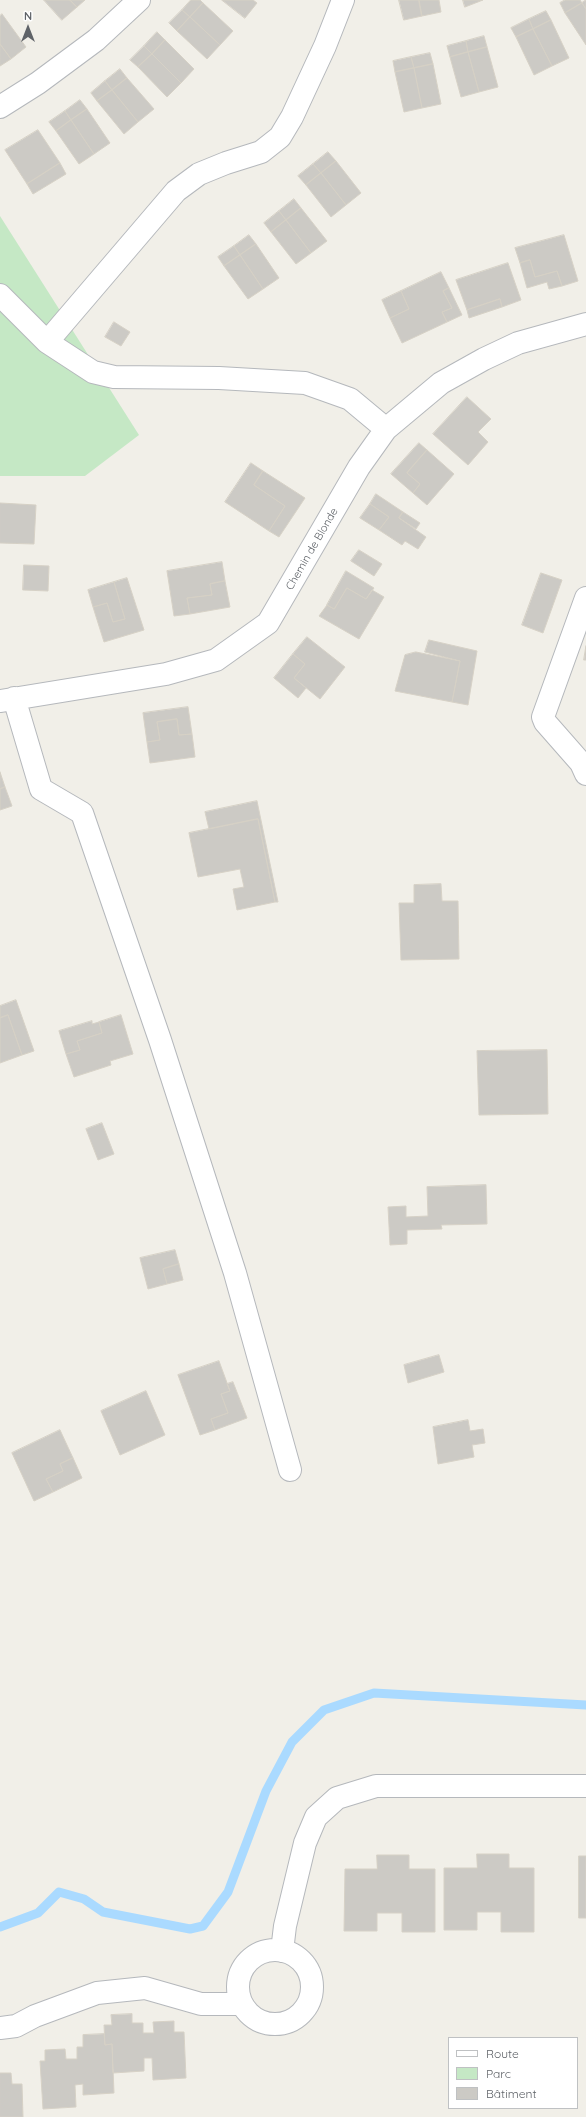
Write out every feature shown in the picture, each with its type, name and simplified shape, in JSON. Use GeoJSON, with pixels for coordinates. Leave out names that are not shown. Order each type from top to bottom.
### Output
{"type":"FeatureCollection","features":[{"type":"Feature","properties":{"kind":"street"},"geometry":{"type":"LineString","coordinates":[[0,107],[38,83],[96,40],[139,0]]}},
{"type":"Feature","properties":{"kind":"street"},"geometry":{"type":"LineString","coordinates":[[47,342],[176,191],[199,174],[226,163],[261,152],[280,137],[292,117],[325,46],[343,0]]}},
{"type":"Feature","properties":{"kind":"street"},"geometry":{"type":"LineString","coordinates":[[0,295],[47,342],[93,372],[114,377],[219,378],[305,383],[350,399],[386,429]]}},
{"type":"Feature","properties":{"kind":"street","name":"Chemin de Blonde"},"geometry":{"type":"LineString","coordinates":[[7,700],[166,674],[216,660],[268,623],[360,467],[386,429],[441,384],[484,359],[518,343],[586,324]]}},
{"type":"Feature","properties":{"kind":"street"},"geometry":{"type":"LineString","coordinates":[[586,598],[543,717],[545,722],[581,763],[586,774]]}},
{"type":"Feature","properties":{"kind":"street"},"geometry":{"type":"LineString","coordinates":[[7,700],[41,789],[82,813],[160,1040],[235,1272],[290,1470]]}},
{"type":"Feature","properties":{"kind":"street"},"geometry":{"type":"LineString","coordinates":[[282,1951],[285,1926],[305,1843],[316,1817],[337,1798],[376,1786],[586,1786]]}},
{"type":"Feature","properties":{"kind":"street"},"geometry":{"type":"LineString","coordinates":[[270,1951],[282,1951],[294,1956],[303,1963],[310,1974],[312,1986],[310,1998],[305,2009],[296,2018],[285,2023],[272,2024],[260,2021],[250,2014],[242,2004],[238,1993],[238,1982],[242,1970],[259,1954],[270,1951]]}},
{"type":"Feature","properties":{"kind":"street"},"geometry":{"type":"LineString","coordinates":[[0,2028],[16,2026],[35,2016],[97,1993],[104,1992],[145,1988],[201,2004],[242,2004]]}},
{"type":"Feature","properties":{"kind":"green space"},"geometry":{"type":"Polygon","coordinates":[[[0,216],[139,435],[85,476],[0,476],[0,216]]]}},
{"type":"Feature","properties":{"kind":"building"},"geometry":{"type":"Polygon","coordinates":[[[44,0],[70,0],[77,7],[62,20],[44,0]]]}},
{"type":"Feature","properties":{"kind":"building"},"geometry":{"type":"Polygon","coordinates":[[[70,0],[85,0],[77,7],[70,0]]]}},
{"type":"Feature","properties":{"kind":"building"},"geometry":{"type":"Polygon","coordinates":[[[191,0],[200,0],[203,3],[190,17],[182,10],[191,0]]]}},
{"type":"Feature","properties":{"kind":"building"},"geometry":{"type":"Polygon","coordinates":[[[222,0],[253,0],[257,3],[245,18],[222,0]]]}},
{"type":"Feature","properties":{"kind":"building"},"geometry":{"type":"Polygon","coordinates":[[[399,0],[419,0],[422,16],[404,20],[399,0]]]}},
{"type":"Feature","properties":{"kind":"building"},"geometry":{"type":"Polygon","coordinates":[[[419,0],[439,0],[441,12],[422,16],[419,0]]]}},
{"type":"Feature","properties":{"kind":"building"},"geometry":{"type":"Polygon","coordinates":[[[463,0],[483,0],[465,7],[463,0]]]}},
{"type":"Feature","properties":{"kind":"building"},"geometry":{"type":"Polygon","coordinates":[[[565,0],[580,0],[582,3],[565,13],[560,3],[565,0]]]}},
{"type":"Feature","properties":{"kind":"building"},"geometry":{"type":"Polygon","coordinates":[[[586,0],[586,9],[582,3],[586,0]]]}},
{"type":"Feature","properties":{"kind":"building"},"geometry":{"type":"Polygon","coordinates":[[[203,3],[233,31],[220,45],[190,17],[203,3]]]}},
{"type":"Feature","properties":{"kind":"building"},"geometry":{"type":"Polygon","coordinates":[[[582,3],[586,9],[586,45],[565,13],[582,3]]]}},
{"type":"Feature","properties":{"kind":"building"},"geometry":{"type":"Polygon","coordinates":[[[182,10],[190,17],[177,31],[169,23],[182,10]]]}},
{"type":"Feature","properties":{"kind":"building"},"geometry":{"type":"Polygon","coordinates":[[[546,11],[551,20],[533,29],[529,19],[546,11]]]}},
{"type":"Feature","properties":{"kind":"building"},"geometry":{"type":"Polygon","coordinates":[[[2,14],[26,47],[11,59],[0,44],[0,16],[2,14]]]}},
{"type":"Feature","properties":{"kind":"building"},"geometry":{"type":"Polygon","coordinates":[[[190,17],[220,45],[207,59],[177,31],[190,17]]]}},
{"type":"Feature","properties":{"kind":"building"},"geometry":{"type":"Polygon","coordinates":[[[529,19],[533,29],[516,37],[511,28],[529,19]]]}},
{"type":"Feature","properties":{"kind":"building"},"geometry":{"type":"Polygon","coordinates":[[[551,20],[569,58],[552,66],[533,29],[551,20]]]}},
{"type":"Feature","properties":{"kind":"building"},"geometry":{"type":"Polygon","coordinates":[[[533,29],[552,66],[534,75],[516,37],[533,29]]]}},
{"type":"Feature","properties":{"kind":"building"},"geometry":{"type":"Polygon","coordinates":[[[157,32],[165,40],[152,54],[144,46],[157,32]]]}},
{"type":"Feature","properties":{"kind":"building"},"geometry":{"type":"Polygon","coordinates":[[[484,36],[487,47],[468,52],[466,41],[484,36]]]}},
{"type":"Feature","properties":{"kind":"building"},"geometry":{"type":"Polygon","coordinates":[[[165,40],[194,69],[181,83],[152,54],[165,40]]]}},
{"type":"Feature","properties":{"kind":"building"},"geometry":{"type":"Polygon","coordinates":[[[466,41],[468,52],[450,57],[447,46],[466,41]]]}},
{"type":"Feature","properties":{"kind":"building"},"geometry":{"type":"Polygon","coordinates":[[[0,44],[11,59],[0,66],[0,44]]]}},
{"type":"Feature","properties":{"kind":"building"},"geometry":{"type":"Polygon","coordinates":[[[144,46],[152,54],[138,67],[130,60],[144,46]]]}},
{"type":"Feature","properties":{"kind":"building"},"geometry":{"type":"Polygon","coordinates":[[[487,47],[498,87],[479,92],[468,52],[487,47]]]}},
{"type":"Feature","properties":{"kind":"building"},"geometry":{"type":"Polygon","coordinates":[[[468,52],[479,92],[461,97],[450,57],[468,52]]]}},
{"type":"Feature","properties":{"kind":"building"},"geometry":{"type":"Polygon","coordinates":[[[430,53],[433,64],[414,68],[411,57],[430,53]]]}},
{"type":"Feature","properties":{"kind":"building"},"geometry":{"type":"Polygon","coordinates":[[[152,54],[181,83],[167,97],[138,67],[152,54]]]}},
{"type":"Feature","properties":{"kind":"building"},"geometry":{"type":"Polygon","coordinates":[[[411,57],[414,68],[395,72],[393,61],[411,57]]]}},
{"type":"Feature","properties":{"kind":"building"},"geometry":{"type":"Polygon","coordinates":[[[433,64],[441,104],[422,108],[414,68],[433,64]]]}},
{"type":"Feature","properties":{"kind":"building"},"geometry":{"type":"Polygon","coordinates":[[[414,68],[422,108],[404,112],[395,72],[414,68]]]}},
{"type":"Feature","properties":{"kind":"building"},"geometry":{"type":"Polygon","coordinates":[[[120,69],[127,78],[112,90],[105,81],[120,69]]]}},
{"type":"Feature","properties":{"kind":"building"},"geometry":{"type":"Polygon","coordinates":[[[127,78],[154,109],[138,122],[112,90],[127,78]]]}},
{"type":"Feature","properties":{"kind":"building"},"geometry":{"type":"Polygon","coordinates":[[[105,81],[112,90],[97,101],[91,93],[105,81]]]}},
{"type":"Feature","properties":{"kind":"building"},"geometry":{"type":"Polygon","coordinates":[[[112,90],[138,122],[124,134],[97,101],[112,90]]]}},
{"type":"Feature","properties":{"kind":"building"},"geometry":{"type":"Polygon","coordinates":[[[80,100],[87,109],[71,120],[65,111],[80,100]]]}},
{"type":"Feature","properties":{"kind":"building"},"geometry":{"type":"Polygon","coordinates":[[[87,109],[110,143],[94,154],[71,120],[87,109]]]}},
{"type":"Feature","properties":{"kind":"building"},"geometry":{"type":"Polygon","coordinates":[[[65,111],[71,120],[56,131],[49,122],[65,111]]]}},
{"type":"Feature","properties":{"kind":"building"},"geometry":{"type":"Polygon","coordinates":[[[71,120],[94,154],[79,164],[56,131],[71,120]]]}},
{"type":"Feature","properties":{"kind":"building"},"geometry":{"type":"Polygon","coordinates":[[[38,130],[60,163],[27,184],[5,150],[38,130]]]}},
{"type":"Feature","properties":{"kind":"building"},"geometry":{"type":"Polygon","coordinates":[[[328,152],[336,161],[321,173],[313,164],[328,152]]]}},
{"type":"Feature","properties":{"kind":"building"},"geometry":{"type":"Polygon","coordinates":[[[336,161],[361,193],[346,205],[321,173],[336,161]]]}},
{"type":"Feature","properties":{"kind":"building"},"geometry":{"type":"Polygon","coordinates":[[[60,163],[66,174],[33,194],[27,184],[60,163]]]}},
{"type":"Feature","properties":{"kind":"building"},"geometry":{"type":"Polygon","coordinates":[[[313,164],[321,173],[306,185],[298,176],[313,164]]]}},
{"type":"Feature","properties":{"kind":"building"},"geometry":{"type":"Polygon","coordinates":[[[321,173],[346,205],[331,217],[306,185],[321,173]]]}},
{"type":"Feature","properties":{"kind":"building"},"geometry":{"type":"Polygon","coordinates":[[[294,199],[301,208],[286,220],[279,211],[294,199]]]}},
{"type":"Feature","properties":{"kind":"building"},"geometry":{"type":"Polygon","coordinates":[[[301,208],[327,241],[311,253],[286,220],[301,208]]]}},
{"type":"Feature","properties":{"kind":"building"},"geometry":{"type":"Polygon","coordinates":[[[279,211],[286,220],[271,232],[264,223],[279,211]]]}},
{"type":"Feature","properties":{"kind":"building"},"geometry":{"type":"Polygon","coordinates":[[[286,220],[311,253],[296,264],[271,232],[286,220]]]}},
{"type":"Feature","properties":{"kind":"building"},"geometry":{"type":"Polygon","coordinates":[[[249,235],[256,244],[240,255],[234,246],[249,235]]]}},
{"type":"Feature","properties":{"kind":"building"},"geometry":{"type":"Polygon","coordinates":[[[564,235],[578,281],[562,286],[557,271],[535,277],[530,260],[520,263],[515,248],[564,235]]]}},
{"type":"Feature","properties":{"kind":"building"},"geometry":{"type":"Polygon","coordinates":[[[256,244],[279,278],[263,289],[240,255],[256,244]]]}},
{"type":"Feature","properties":{"kind":"building"},"geometry":{"type":"Polygon","coordinates":[[[234,246],[240,255],[224,266],[218,257],[234,246]]]}},
{"type":"Feature","properties":{"kind":"building"},"geometry":{"type":"Polygon","coordinates":[[[240,255],[263,289],[248,299],[224,266],[240,255]]]}},
{"type":"Feature","properties":{"kind":"building"},"geometry":{"type":"Polygon","coordinates":[[[530,260],[535,277],[557,271],[562,286],[549,289],[547,282],[527,288],[520,263],[530,260]]]}},
{"type":"Feature","properties":{"kind":"building"},"geometry":{"type":"Polygon","coordinates":[[[508,263],[521,300],[502,307],[500,299],[467,310],[456,280],[508,263]]]}},
{"type":"Feature","properties":{"kind":"building"},"geometry":{"type":"Polygon","coordinates":[[[441,272],[449,288],[443,291],[452,308],[442,312],[447,322],[402,343],[390,318],[409,309],[401,291],[441,272]]]}},
{"type":"Feature","properties":{"kind":"building"},"geometry":{"type":"Polygon","coordinates":[[[449,288],[462,315],[447,322],[442,312],[452,308],[443,291],[449,288]]]}},
{"type":"Feature","properties":{"kind":"building"},"geometry":{"type":"Polygon","coordinates":[[[401,291],[409,309],[390,318],[382,300],[401,291]]]}},
{"type":"Feature","properties":{"kind":"building"},"geometry":{"type":"Polygon","coordinates":[[[500,299],[502,307],[469,318],[467,310],[500,299]]]}},
{"type":"Feature","properties":{"kind":"building"},"geometry":{"type":"Polygon","coordinates":[[[114,322],[130,332],[121,346],[105,337],[114,322]]]}},
{"type":"Feature","properties":{"kind":"building"},"geometry":{"type":"Polygon","coordinates":[[[467,397],[491,419],[478,432],[488,442],[468,465],[433,434],[467,397]]]}},
{"type":"Feature","properties":{"kind":"building"},"geometry":{"type":"Polygon","coordinates":[[[419,443],[427,450],[407,473],[420,484],[413,493],[391,474],[419,443]]]}},
{"type":"Feature","properties":{"kind":"building"},"geometry":{"type":"Polygon","coordinates":[[[427,450],[454,474],[427,505],[413,493],[420,484],[407,473],[427,450]]]}},
{"type":"Feature","properties":{"kind":"building"},"geometry":{"type":"Polygon","coordinates":[[[251,463],[263,471],[254,485],[285,506],[269,531],[225,502],[251,463]]]}},
{"type":"Feature","properties":{"kind":"building"},"geometry":{"type":"Polygon","coordinates":[[[263,471],[305,498],[279,537],[269,531],[285,506],[254,485],[263,471]]]}},
{"type":"Feature","properties":{"kind":"building"},"geometry":{"type":"Polygon","coordinates":[[[376,494],[403,512],[399,518],[426,537],[418,549],[405,541],[402,545],[379,530],[389,517],[370,504],[376,494]]]}},
{"type":"Feature","properties":{"kind":"building"},"geometry":{"type":"Polygon","coordinates":[[[0,503],[36,505],[34,544],[0,543],[0,503]]]}},
{"type":"Feature","properties":{"kind":"building"},"geometry":{"type":"Polygon","coordinates":[[[370,504],[389,517],[379,530],[360,518],[370,504]]]}},
{"type":"Feature","properties":{"kind":"building"},"geometry":{"type":"Polygon","coordinates":[[[403,512],[420,523],[416,529],[399,518],[403,512]]]}},
{"type":"Feature","properties":{"kind":"building"},"geometry":{"type":"Polygon","coordinates":[[[359,550],[382,564],[374,576],[351,561],[359,550]]]}},
{"type":"Feature","properties":{"kind":"building"},"geometry":{"type":"Polygon","coordinates":[[[222,562],[225,581],[210,584],[212,595],[187,598],[190,614],[174,616],[167,571],[222,562]]]}},
{"type":"Feature","properties":{"kind":"building"},"geometry":{"type":"Polygon","coordinates":[[[24,565],[49,566],[48,591],[23,590],[24,565]]]}},
{"type":"Feature","properties":{"kind":"building"},"geometry":{"type":"Polygon","coordinates":[[[346,571],[374,588],[366,599],[347,588],[334,609],[327,605],[346,571]]]}},
{"type":"Feature","properties":{"kind":"building"},"geometry":{"type":"Polygon","coordinates":[[[541,573],[562,580],[543,633],[522,625],[541,573]]]}},
{"type":"Feature","properties":{"kind":"building"},"geometry":{"type":"Polygon","coordinates":[[[127,578],[144,630],[104,642],[93,607],[107,603],[113,622],[125,619],[114,582],[127,578]]]}},
{"type":"Feature","properties":{"kind":"building"},"geometry":{"type":"Polygon","coordinates":[[[225,581],[230,607],[190,614],[187,598],[212,595],[210,584],[225,581]]]}},
{"type":"Feature","properties":{"kind":"building"},"geometry":{"type":"Polygon","coordinates":[[[114,582],[125,619],[113,622],[107,603],[93,607],[88,590],[114,582]]]}},
{"type":"Feature","properties":{"kind":"building"},"geometry":{"type":"Polygon","coordinates":[[[347,588],[366,599],[372,590],[384,597],[359,639],[319,616],[327,605],[334,609],[347,588]]]}},
{"type":"Feature","properties":{"kind":"building"},"geometry":{"type":"Polygon","coordinates":[[[307,637],[345,667],[320,699],[294,678],[305,664],[293,654],[307,637]]]}},
{"type":"Feature","properties":{"kind":"building"},"geometry":{"type":"Polygon","coordinates":[[[429,640],[477,651],[468,705],[452,702],[460,661],[425,652],[429,640]]]}},
{"type":"Feature","properties":{"kind":"building"},"geometry":{"type":"Polygon","coordinates":[[[586,646],[586,660],[584,660],[586,646]]]}},
{"type":"Feature","properties":{"kind":"building"},"geometry":{"type":"Polygon","coordinates":[[[416,652],[460,661],[452,702],[395,691],[405,655],[416,652]]]}},
{"type":"Feature","properties":{"kind":"building"},"geometry":{"type":"Polygon","coordinates":[[[293,654],[305,664],[294,678],[306,688],[298,698],[274,678],[293,654]]]}},
{"type":"Feature","properties":{"kind":"building"},"geometry":{"type":"Polygon","coordinates":[[[188,707],[192,734],[179,735],[177,719],[157,722],[160,740],[147,742],[143,713],[188,707]]]}},
{"type":"Feature","properties":{"kind":"building"},"geometry":{"type":"Polygon","coordinates":[[[177,719],[179,735],[192,734],[195,757],[150,763],[147,742],[160,740],[157,722],[177,719]]]}},
{"type":"Feature","properties":{"kind":"building"},"geometry":{"type":"Polygon","coordinates":[[[0,772],[5,787],[0,789],[0,772]]]}},
{"type":"Feature","properties":{"kind":"building"},"geometry":{"type":"Polygon","coordinates":[[[5,787],[12,806],[0,810],[0,789],[5,787]]]}},
{"type":"Feature","properties":{"kind":"building"},"geometry":{"type":"Polygon","coordinates":[[[257,801],[278,902],[275,902],[258,819],[209,829],[205,812],[257,801]]]}},
{"type":"Feature","properties":{"kind":"building"},"geometry":{"type":"Polygon","coordinates":[[[258,819],[275,902],[237,910],[233,889],[244,887],[240,869],[198,877],[189,833],[258,819]]]}},
{"type":"Feature","properties":{"kind":"building"},"geometry":{"type":"Polygon","coordinates":[[[441,884],[442,901],[458,901],[459,959],[401,960],[399,903],[414,903],[414,885],[441,884]]]}},
{"type":"Feature","properties":{"kind":"building"},"geometry":{"type":"Polygon","coordinates":[[[16,1000],[34,1051],[22,1055],[8,1015],[0,1018],[0,1006],[16,1000]]]}},
{"type":"Feature","properties":{"kind":"building"},"geometry":{"type":"Polygon","coordinates":[[[8,1015],[22,1055],[0,1063],[0,1018],[8,1015]]]}},
{"type":"Feature","properties":{"kind":"building"},"geometry":{"type":"Polygon","coordinates":[[[121,1015],[133,1054],[110,1061],[111,1065],[74,1077],[66,1054],[80,1050],[77,1041],[102,1033],[99,1022],[121,1015]]]}},
{"type":"Feature","properties":{"kind":"building"},"geometry":{"type":"Polygon","coordinates":[[[92,1021],[92,1024],[99,1022],[102,1033],[77,1041],[80,1050],[66,1054],[59,1031],[92,1021]]]}},
{"type":"Feature","properties":{"kind":"building"},"geometry":{"type":"Polygon","coordinates":[[[547,1050],[548,1114],[479,1115],[477,1051],[547,1050]]]}},
{"type":"Feature","properties":{"kind":"building"},"geometry":{"type":"Polygon","coordinates":[[[102,1123],[114,1154],[98,1160],[86,1129],[102,1123]]]}},
{"type":"Feature","properties":{"kind":"building"},"geometry":{"type":"Polygon","coordinates":[[[486,1185],[487,1224],[441,1225],[442,1229],[407,1230],[407,1244],[390,1245],[388,1207],[406,1206],[406,1217],[428,1216],[427,1187],[486,1185]]]}},
{"type":"Feature","properties":{"kind":"building"},"geometry":{"type":"Polygon","coordinates":[[[175,1250],[179,1264],[163,1269],[167,1284],[148,1289],[140,1258],[175,1250]]]}},
{"type":"Feature","properties":{"kind":"building"},"geometry":{"type":"Polygon","coordinates":[[[179,1264],[183,1280],[167,1284],[163,1269],[179,1264]]]}},
{"type":"Feature","properties":{"kind":"building"},"geometry":{"type":"Polygon","coordinates":[[[439,1355],[444,1372],[408,1383],[404,1365],[439,1355]]]}},
{"type":"Feature","properties":{"kind":"building"},"geometry":{"type":"Polygon","coordinates":[[[219,1361],[230,1391],[221,1394],[228,1413],[211,1419],[215,1430],[200,1435],[178,1375],[219,1361]]]}},
{"type":"Feature","properties":{"kind":"building"},"geometry":{"type":"Polygon","coordinates":[[[233,1382],[247,1418],[215,1430],[211,1419],[228,1413],[221,1394],[230,1391],[227,1384],[233,1382]]]}},
{"type":"Feature","properties":{"kind":"building"},"geometry":{"type":"Polygon","coordinates":[[[146,1391],[165,1435],[120,1455],[101,1411],[146,1391]]]}},
{"type":"Feature","properties":{"kind":"building"},"geometry":{"type":"Polygon","coordinates":[[[468,1420],[470,1431],[483,1429],[485,1443],[472,1445],[474,1457],[438,1464],[433,1427],[468,1420]]]}},
{"type":"Feature","properties":{"kind":"building"},"geometry":{"type":"Polygon","coordinates":[[[60,1430],[73,1458],[60,1464],[63,1471],[46,1479],[53,1492],[34,1501],[12,1453],[60,1430]]]}},
{"type":"Feature","properties":{"kind":"building"},"geometry":{"type":"Polygon","coordinates":[[[73,1458],[82,1478],[53,1492],[46,1479],[63,1471],[60,1464],[73,1458]]]}},
{"type":"Feature","properties":{"kind":"building"},"geometry":{"type":"Polygon","coordinates":[[[477,1854],[509,1854],[509,1868],[534,1868],[534,1932],[501,1932],[501,1912],[477,1912],[477,1930],[444,1930],[444,1868],[477,1868],[477,1854]]]}},
{"type":"Feature","properties":{"kind":"building"},"geometry":{"type":"Polygon","coordinates":[[[377,1855],[409,1855],[409,1869],[435,1869],[435,1932],[402,1932],[402,1913],[377,1913],[377,1931],[344,1931],[345,1869],[377,1869],[377,1855]]]}},
{"type":"Feature","properties":{"kind":"building"},"geometry":{"type":"Polygon","coordinates":[[[579,1856],[586,1856],[586,1918],[579,1918],[579,1856]]]}},
{"type":"Feature","properties":{"kind":"building"},"geometry":{"type":"Polygon","coordinates":[[[132,2014],[132,2023],[143,2023],[143,2033],[154,2033],[153,2022],[174,2021],[174,2032],[184,2032],[186,2078],[153,2080],[152,2058],[144,2058],[144,2071],[113,2073],[112,2044],[105,2045],[104,2025],[112,2025],[111,2015],[132,2014]]]}},
{"type":"Feature","properties":{"kind":"building"},"geometry":{"type":"Polygon","coordinates":[[[104,2034],[105,2045],[112,2044],[114,2093],[83,2095],[83,2084],[75,2085],[76,2107],[43,2109],[40,2061],[45,2061],[45,2050],[65,2049],[66,2059],[77,2059],[77,2047],[83,2047],[83,2035],[104,2034]]]}},
{"type":"Feature","properties":{"kind":"building"},"geometry":{"type":"Polygon","coordinates":[[[0,2073],[11,2073],[12,2084],[22,2084],[23,2117],[0,2117],[0,2073]]]}},
{"type":"Feature","properties":{"kind":"waterway"},"geometry":{"type":"LineString","coordinates":[[0,1927],[38,1913],[59,1892],[84,1899],[103,1912],[190,1929],[203,1926],[228,1892],[266,1791],[292,1742],[324,1710],[374,1693],[586,1705]]}}]}
